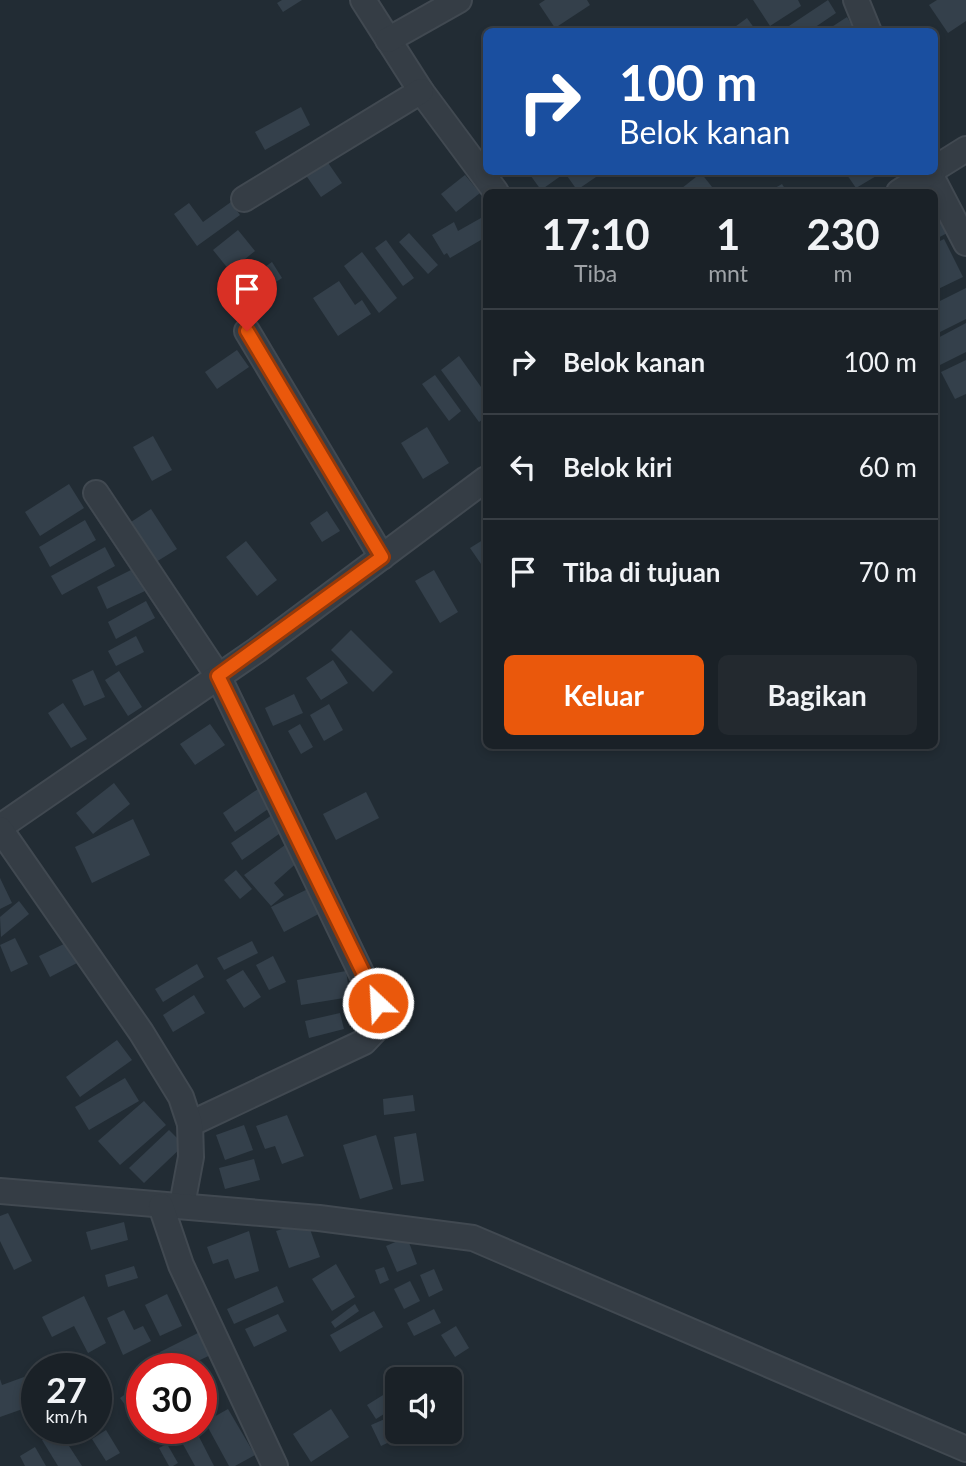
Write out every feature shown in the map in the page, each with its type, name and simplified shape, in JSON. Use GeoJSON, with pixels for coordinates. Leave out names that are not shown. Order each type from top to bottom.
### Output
{"type":"FeatureCollection","features":[{"type":"Feature","properties":{"kind":"street"},"geometry":{"type":"LineString","coordinates":[[363,0],[421,91],[483,174]]}},
{"type":"Feature","properties":{"kind":"street"},"geometry":{"type":"LineString","coordinates":[[388,40],[459,0]]}},
{"type":"Feature","properties":{"kind":"street"},"geometry":{"type":"LineString","coordinates":[[856,0],[867,28]]}},
{"type":"Feature","properties":{"kind":"street"},"geometry":{"type":"LineString","coordinates":[[244,199],[421,91]]}},
{"type":"Feature","properties":{"kind":"street"},"geometry":{"type":"LineString","coordinates":[[938,167],[966,149]]}},
{"type":"Feature","properties":{"kind":"street"},"geometry":{"type":"LineString","coordinates":[[904,189],[925,175]]}},
{"type":"Feature","properties":{"kind":"street"},"geometry":{"type":"LineString","coordinates":[[933,175],[966,243]]}},
{"type":"Feature","properties":{"kind":"street"},"geometry":{"type":"LineString","coordinates":[[247,331],[382,557]]}},
{"type":"Feature","properties":{"kind":"street"},"geometry":{"type":"LineString","coordinates":[[275,1466],[181,1265],[172,1205],[191,1157],[190,1124],[181,1097],[141,1032],[0,828],[218,676],[483,481]]}},
{"type":"Feature","properties":{"kind":"street"},"geometry":{"type":"LineString","coordinates":[[96,493],[218,676],[382,1016],[381,1024],[364,1042],[190,1124]]}},
{"type":"Feature","properties":{"kind":"street"},"geometry":{"type":"LineString","coordinates":[[0,1191],[319,1218],[473,1238],[966,1449]]}},
{"type":"Feature","properties":{"kind":"building"},"geometry":{"type":"Polygon","coordinates":[[[282,0],[302,0],[283,12],[277,3],[282,0]]]}},
{"type":"Feature","properties":{"kind":"building"},"geometry":{"type":"Polygon","coordinates":[[[545,0],[587,0],[590,5],[555,28],[539,4],[545,0]]]}},
{"type":"Feature","properties":{"kind":"building"},"geometry":{"type":"Polygon","coordinates":[[[753,0],[798,0],[801,6],[770,26],[753,0]]]}},
{"type":"Feature","properties":{"kind":"building"},"geometry":{"type":"Polygon","coordinates":[[[828,0],[836,13],[814,28],[786,28],[828,0]]]}},
{"type":"Feature","properties":{"kind":"building"},"geometry":{"type":"Polygon","coordinates":[[[937,0],[966,0],[966,21],[948,33],[929,5],[937,0]]]}},
{"type":"Feature","properties":{"kind":"building"},"geometry":{"type":"Polygon","coordinates":[[[847,17],[854,28],[830,28],[847,17]]]}},
{"type":"Feature","properties":{"kind":"building"},"geometry":{"type":"Polygon","coordinates":[[[747,18],[754,28],[733,28],[747,18]]]}},
{"type":"Feature","properties":{"kind":"building"},"geometry":{"type":"Polygon","coordinates":[[[301,107],[310,125],[265,150],[255,132],[301,107]]]}},
{"type":"Feature","properties":{"kind":"building"},"geometry":{"type":"Polygon","coordinates":[[[324,157],[342,183],[321,197],[303,171],[324,157]]]}},
{"type":"Feature","properties":{"kind":"building"},"geometry":{"type":"Polygon","coordinates":[[[465,175],[480,193],[456,212],[441,194],[465,175]]]}},
{"type":"Feature","properties":{"kind":"building"},"geometry":{"type":"Polygon","coordinates":[[[530,175],[562,175],[542,189],[530,175]]]}},
{"type":"Feature","properties":{"kind":"building"},"geometry":{"type":"Polygon","coordinates":[[[566,175],[595,175],[596,177],[576,189],[566,175]]]}},
{"type":"Feature","properties":{"kind":"building"},"geometry":{"type":"Polygon","coordinates":[[[698,175],[703,175],[714,189],[681,189],[698,175]]]}},
{"type":"Feature","properties":{"kind":"building"},"geometry":{"type":"Polygon","coordinates":[[[847,175],[878,175],[856,188],[847,175]]]}},
{"type":"Feature","properties":{"kind":"building"},"geometry":{"type":"Polygon","coordinates":[[[231,202],[240,215],[197,246],[174,214],[189,203],[203,222],[231,202]]]}},
{"type":"Feature","properties":{"kind":"building"},"geometry":{"type":"Polygon","coordinates":[[[938,212],[951,231],[938,238],[938,212]]]}},
{"type":"Feature","properties":{"kind":"building"},"geometry":{"type":"Polygon","coordinates":[[[481,218],[483,222],[483,239],[450,258],[447,253],[444,255],[432,235],[454,222],[458,231],[481,218]]]}},
{"type":"Feature","properties":{"kind":"building"},"geometry":{"type":"Polygon","coordinates":[[[238,230],[255,251],[230,271],[213,250],[238,230]]]}},
{"type":"Feature","properties":{"kind":"building"},"geometry":{"type":"Polygon","coordinates":[[[409,233],[438,265],[428,274],[399,242],[409,233]]]}},
{"type":"Feature","properties":{"kind":"building"},"geometry":{"type":"Polygon","coordinates":[[[944,239],[963,277],[938,289],[938,242],[944,239]]]}},
{"type":"Feature","properties":{"kind":"building"},"geometry":{"type":"Polygon","coordinates":[[[386,240],[414,278],[403,286],[375,248],[386,240]]]}},
{"type":"Feature","properties":{"kind":"building"},"geometry":{"type":"Polygon","coordinates":[[[362,252],[397,298],[379,313],[344,266],[362,252]]]}},
{"type":"Feature","properties":{"kind":"building"},"geometry":{"type":"Polygon","coordinates":[[[272,262],[282,278],[246,302],[236,287],[272,262]]]}},
{"type":"Feature","properties":{"kind":"building"},"geometry":{"type":"Polygon","coordinates":[[[339,281],[355,305],[362,300],[371,314],[338,336],[313,298],[339,281]]]}},
{"type":"Feature","properties":{"kind":"building"},"geometry":{"type":"Polygon","coordinates":[[[966,288],[966,319],[938,333],[938,302],[966,288]]]}},
{"type":"Feature","properties":{"kind":"building"},"geometry":{"type":"Polygon","coordinates":[[[966,323],[966,352],[938,366],[938,338],[966,323]]]}},
{"type":"Feature","properties":{"kind":"building"},"geometry":{"type":"Polygon","coordinates":[[[237,350],[249,367],[217,389],[205,372],[237,350]]]}},
{"type":"Feature","properties":{"kind":"building"},"geometry":{"type":"Polygon","coordinates":[[[459,356],[483,390],[483,419],[479,422],[441,370],[459,356]]]}},
{"type":"Feature","properties":{"kind":"building"},"geometry":{"type":"Polygon","coordinates":[[[966,360],[966,394],[955,399],[941,372],[966,360]]]}},
{"type":"Feature","properties":{"kind":"building"},"geometry":{"type":"Polygon","coordinates":[[[435,375],[461,411],[449,421],[422,384],[435,375]]]}},
{"type":"Feature","properties":{"kind":"building"},"geometry":{"type":"Polygon","coordinates":[[[427,427],[449,463],[423,479],[401,443],[427,427]]]}},
{"type":"Feature","properties":{"kind":"building"},"geometry":{"type":"Polygon","coordinates":[[[153,436],[172,470],[152,481],[133,447],[153,436]]]}},
{"type":"Feature","properties":{"kind":"building"},"geometry":{"type":"Polygon","coordinates":[[[69,484],[84,508],[40,536],[25,512],[69,484]]]}},
{"type":"Feature","properties":{"kind":"building"},"geometry":{"type":"Polygon","coordinates":[[[151,509],[177,549],[156,562],[131,522],[151,509]]]}},
{"type":"Feature","properties":{"kind":"building"},"geometry":{"type":"Polygon","coordinates":[[[327,511],[340,531],[322,542],[310,523],[327,511]]]}},
{"type":"Feature","properties":{"kind":"building"},"geometry":{"type":"Polygon","coordinates":[[[85,520],[96,540],[50,567],[39,547],[85,520]]]}},
{"type":"Feature","properties":{"kind":"building"},"geometry":{"type":"Polygon","coordinates":[[[483,540],[481,564],[470,548],[483,540]]]}},
{"type":"Feature","properties":{"kind":"building"},"geometry":{"type":"Polygon","coordinates":[[[246,541],[277,580],[257,596],[226,557],[246,541]]]}},
{"type":"Feature","properties":{"kind":"building"},"geometry":{"type":"Polygon","coordinates":[[[105,547],[115,566],[62,595],[51,576],[105,547]]]}},
{"type":"Feature","properties":{"kind":"building"},"geometry":{"type":"Polygon","coordinates":[[[133,569],[145,591],[107,609],[97,587],[133,569]]]}},
{"type":"Feature","properties":{"kind":"building"},"geometry":{"type":"Polygon","coordinates":[[[434,570],[458,612],[440,623],[415,581],[434,570]]]}},
{"type":"Feature","properties":{"kind":"building"},"geometry":{"type":"Polygon","coordinates":[[[146,601],[155,618],[116,639],[108,622],[146,601]]]}},
{"type":"Feature","properties":{"kind":"building"},"geometry":{"type":"Polygon","coordinates":[[[351,630],[393,672],[373,692],[331,650],[351,630]]]}},
{"type":"Feature","properties":{"kind":"building"},"geometry":{"type":"Polygon","coordinates":[[[136,636],[144,652],[116,666],[108,651],[136,636]]]}},
{"type":"Feature","properties":{"kind":"building"},"geometry":{"type":"Polygon","coordinates":[[[333,660],[348,683],[321,700],[306,678],[333,660]]]}},
{"type":"Feature","properties":{"kind":"building"},"geometry":{"type":"Polygon","coordinates":[[[93,670],[105,697],[84,706],[72,680],[93,670]]]}},
{"type":"Feature","properties":{"kind":"building"},"geometry":{"type":"Polygon","coordinates":[[[119,671],[142,707],[128,716],[105,680],[119,671]]]}},
{"type":"Feature","properties":{"kind":"building"},"geometry":{"type":"Polygon","coordinates":[[[294,694],[303,713],[273,726],[265,708],[294,694]]]}},
{"type":"Feature","properties":{"kind":"building"},"geometry":{"type":"Polygon","coordinates":[[[63,703],[87,739],[71,748],[48,713],[63,703]]]}},
{"type":"Feature","properties":{"kind":"building"},"geometry":{"type":"Polygon","coordinates":[[[329,704],[343,730],[324,741],[310,715],[329,704]]]}},
{"type":"Feature","properties":{"kind":"building"},"geometry":{"type":"Polygon","coordinates":[[[210,724],[225,745],[195,765],[180,744],[210,724]]]}},
{"type":"Feature","properties":{"kind":"building"},"geometry":{"type":"Polygon","coordinates":[[[300,724],[313,747],[301,754],[288,731],[300,724]]]}},
{"type":"Feature","properties":{"kind":"building"},"geometry":{"type":"Polygon","coordinates":[[[114,783],[130,804],[93,834],[76,813],[114,783]]]}},
{"type":"Feature","properties":{"kind":"building"},"geometry":{"type":"Polygon","coordinates":[[[258,789],[271,807],[235,832],[223,813],[258,789]]]}},
{"type":"Feature","properties":{"kind":"building"},"geometry":{"type":"Polygon","coordinates":[[[366,792],[379,818],[336,840],[323,814],[366,792]]]}},
{"type":"Feature","properties":{"kind":"building"},"geometry":{"type":"Polygon","coordinates":[[[278,811],[289,827],[242,860],[231,843],[278,811]]]}},
{"type":"Feature","properties":{"kind":"building"},"geometry":{"type":"Polygon","coordinates":[[[133,819],[150,855],[92,883],[75,847],[133,819]]]}},
{"type":"Feature","properties":{"kind":"building"},"geometry":{"type":"Polygon","coordinates":[[[285,845],[299,861],[274,883],[284,895],[271,906],[244,875],[285,845]]]}},
{"type":"Feature","properties":{"kind":"building"},"geometry":{"type":"Polygon","coordinates":[[[236,870],[252,889],[240,899],[224,880],[236,870]]]}},
{"type":"Feature","properties":{"kind":"building"},"geometry":{"type":"Polygon","coordinates":[[[0,878],[12,903],[0,909],[0,878]]]}},
{"type":"Feature","properties":{"kind":"building"},"geometry":{"type":"Polygon","coordinates":[[[318,884],[330,908],[284,932],[271,907],[318,884]]]}},
{"type":"Feature","properties":{"kind":"building"},"geometry":{"type":"Polygon","coordinates":[[[19,901],[29,914],[1,937],[0,917],[19,901]]]}},
{"type":"Feature","properties":{"kind":"building"},"geometry":{"type":"Polygon","coordinates":[[[15,938],[28,964],[11,972],[0,945],[15,938]]]}},
{"type":"Feature","properties":{"kind":"building"},"geometry":{"type":"Polygon","coordinates":[[[252,941],[258,953],[224,970],[217,958],[252,941]]]}},
{"type":"Feature","properties":{"kind":"building"},"geometry":{"type":"Polygon","coordinates":[[[66,943],[77,963],[50,977],[39,956],[66,943]]]}},
{"type":"Feature","properties":{"kind":"building"},"geometry":{"type":"Polygon","coordinates":[[[273,956],[286,982],[269,990],[256,965],[273,956]]]}},
{"type":"Feature","properties":{"kind":"building"},"geometry":{"type":"Polygon","coordinates":[[[197,964],[204,977],[163,1002],[155,989],[197,964]]]}},
{"type":"Feature","properties":{"kind":"building"},"geometry":{"type":"Polygon","coordinates":[[[243,970],[261,997],[244,1008],[226,980],[243,970]]]}},
{"type":"Feature","properties":{"kind":"building"},"geometry":{"type":"Polygon","coordinates":[[[346,971],[350,997],[301,1005],[297,980],[346,971]]]}},
{"type":"Feature","properties":{"kind":"building"},"geometry":{"type":"Polygon","coordinates":[[[194,995],[205,1013],[173,1032],[163,1015],[194,995]]]}},
{"type":"Feature","properties":{"kind":"building"},"geometry":{"type":"Polygon","coordinates":[[[340,1013],[344,1029],[309,1038],[305,1021],[340,1013]]]}},
{"type":"Feature","properties":{"kind":"building"},"geometry":{"type":"Polygon","coordinates":[[[117,1040],[132,1060],[80,1097],[66,1077],[117,1040]]]}},
{"type":"Feature","properties":{"kind":"building"},"geometry":{"type":"Polygon","coordinates":[[[125,1078],[139,1101],[89,1130],[75,1107],[125,1078]]]}},
{"type":"Feature","properties":{"kind":"building"},"geometry":{"type":"Polygon","coordinates":[[[413,1095],[415,1111],[384,1115],[383,1099],[413,1095]]]}},
{"type":"Feature","properties":{"kind":"building"},"geometry":{"type":"Polygon","coordinates":[[[144,1101],[166,1125],[120,1165],[98,1141],[144,1101]]]}},
{"type":"Feature","properties":{"kind":"building"},"geometry":{"type":"Polygon","coordinates":[[[287,1115],[304,1156],[282,1164],[275,1146],[265,1149],[256,1126],[287,1115]]]}},
{"type":"Feature","properties":{"kind":"building"},"geometry":{"type":"Polygon","coordinates":[[[244,1125],[253,1150],[225,1160],[216,1135],[244,1125]]]}},
{"type":"Feature","properties":{"kind":"building"},"geometry":{"type":"Polygon","coordinates":[[[169,1130],[184,1145],[144,1183],[129,1168],[169,1130]]]}},
{"type":"Feature","properties":{"kind":"building"},"geometry":{"type":"Polygon","coordinates":[[[416,1133],[424,1181],[401,1185],[394,1137],[416,1133]]]}},
{"type":"Feature","properties":{"kind":"building"},"geometry":{"type":"Polygon","coordinates":[[[376,1135],[393,1189],[360,1199],[343,1145],[376,1135]]]}},
{"type":"Feature","properties":{"kind":"building"},"geometry":{"type":"Polygon","coordinates":[[[254,1159],[260,1180],[225,1189],[219,1168],[254,1159]]]}},
{"type":"Feature","properties":{"kind":"building"},"geometry":{"type":"Polygon","coordinates":[[[8,1213],[32,1261],[14,1270],[0,1241],[0,1216],[8,1213]]]}},
{"type":"Feature","properties":{"kind":"building"},"geometry":{"type":"Polygon","coordinates":[[[307,1221],[320,1257],[289,1268],[276,1231],[307,1221]]]}},
{"type":"Feature","properties":{"kind":"building"},"geometry":{"type":"Polygon","coordinates":[[[124,1222],[128,1240],[91,1250],[86,1232],[124,1222]]]}},
{"type":"Feature","properties":{"kind":"building"},"geometry":{"type":"Polygon","coordinates":[[[249,1231],[259,1271],[235,1279],[228,1259],[213,1264],[207,1247],[249,1231]]]}},
{"type":"Feature","properties":{"kind":"building"},"geometry":{"type":"Polygon","coordinates":[[[407,1237],[417,1264],[397,1272],[386,1246],[407,1237]]]}},
{"type":"Feature","properties":{"kind":"building"},"geometry":{"type":"Polygon","coordinates":[[[336,1264],[355,1297],[332,1311],[312,1279],[336,1264]]]}},
{"type":"Feature","properties":{"kind":"building"},"geometry":{"type":"Polygon","coordinates":[[[134,1266],[138,1278],[108,1287],[105,1275],[134,1266]]]}},
{"type":"Feature","properties":{"kind":"building"},"geometry":{"type":"Polygon","coordinates":[[[384,1267],[389,1280],[380,1284],[375,1270],[384,1267]]]}},
{"type":"Feature","properties":{"kind":"building"},"geometry":{"type":"Polygon","coordinates":[[[434,1269],[443,1290],[429,1297],[420,1275],[434,1269]]]}},
{"type":"Feature","properties":{"kind":"building"},"geometry":{"type":"Polygon","coordinates":[[[410,1281],[420,1301],[404,1309],[394,1289],[410,1281]]]}},
{"type":"Feature","properties":{"kind":"building"},"geometry":{"type":"Polygon","coordinates":[[[277,1286],[284,1302],[234,1324],[227,1309],[277,1286]]]}},
{"type":"Feature","properties":{"kind":"building"},"geometry":{"type":"Polygon","coordinates":[[[167,1294],[182,1326],[160,1336],[145,1305],[167,1294]]]}},
{"type":"Feature","properties":{"kind":"building"},"geometry":{"type":"Polygon","coordinates":[[[84,1296],[106,1343],[88,1353],[74,1326],[52,1337],[42,1317],[84,1296]]]}},
{"type":"Feature","properties":{"kind":"building"},"geometry":{"type":"Polygon","coordinates":[[[355,1304],[359,1311],[335,1328],[331,1322],[355,1304]]]}},
{"type":"Feature","properties":{"kind":"building"},"geometry":{"type":"Polygon","coordinates":[[[434,1309],[441,1323],[414,1336],[407,1323],[434,1309]]]}},
{"type":"Feature","properties":{"kind":"building"},"geometry":{"type":"Polygon","coordinates":[[[124,1310],[134,1330],[143,1326],[151,1341],[123,1355],[107,1318],[124,1310]]]}},
{"type":"Feature","properties":{"kind":"building"},"geometry":{"type":"Polygon","coordinates":[[[374,1311],[383,1327],[340,1352],[330,1335],[374,1311]]]}},
{"type":"Feature","properties":{"kind":"building"},"geometry":{"type":"Polygon","coordinates":[[[278,1314],[287,1331],[254,1347],[245,1329],[278,1314]]]}},
{"type":"Feature","properties":{"kind":"building"},"geometry":{"type":"Polygon","coordinates":[[[456,1326],[469,1348],[455,1357],[441,1335],[456,1326]]]}},
{"type":"Feature","properties":{"kind":"building"},"geometry":{"type":"Polygon","coordinates":[[[206,1329],[217,1352],[160,1353],[206,1329]]]}},
{"type":"Feature","properties":{"kind":"building"},"geometry":{"type":"Polygon","coordinates":[[[21,1378],[21,1410],[0,1417],[0,1379],[2,1385],[21,1378]]]}},
{"type":"Feature","properties":{"kind":"building"},"geometry":{"type":"Polygon","coordinates":[[[126,1394],[126,1406],[120,1398],[126,1394]]]}},
{"type":"Feature","properties":{"kind":"building"},"geometry":{"type":"Polygon","coordinates":[[[385,1394],[385,1413],[376,1419],[367,1405],[385,1394]]]}},
{"type":"Feature","properties":{"kind":"building"},"geometry":{"type":"Polygon","coordinates":[[[228,1409],[255,1455],[235,1466],[229,1466],[217,1444],[217,1415],[228,1409]]]}},
{"type":"Feature","properties":{"kind":"building"},"geometry":{"type":"Polygon","coordinates":[[[331,1409],[349,1437],[311,1462],[293,1434],[331,1409]]]}},
{"type":"Feature","properties":{"kind":"building"},"geometry":{"type":"Polygon","coordinates":[[[385,1419],[385,1444],[381,1446],[371,1425],[385,1419]]]}},
{"type":"Feature","properties":{"kind":"building"},"geometry":{"type":"Polygon","coordinates":[[[112,1440],[120,1453],[106,1461],[95,1444],[112,1444],[112,1440]]]}},
{"type":"Feature","properties":{"kind":"building"},"geometry":{"type":"Polygon","coordinates":[[[44,1444],[68,1444],[82,1466],[58,1466],[44,1444]]]}},
{"type":"Feature","properties":{"kind":"building"},"geometry":{"type":"Polygon","coordinates":[[[167,1444],[178,1463],[169,1466],[159,1448],[167,1444]]]}},
{"type":"Feature","properties":{"kind":"building"},"geometry":{"type":"Polygon","coordinates":[[[183,1444],[203,1444],[214,1466],[195,1466],[183,1444]]]}},
{"type":"Feature","properties":{"kind":"building"},"geometry":{"type":"Polygon","coordinates":[[[35,1447],[46,1466],[25,1466],[20,1456],[35,1447]]]}},
{"type":"Feature","properties":{"kind":"route"},"geometry":{"type":"LineString","coordinates":[[247,331],[382,557],[218,676],[378,1003]]}}]}
